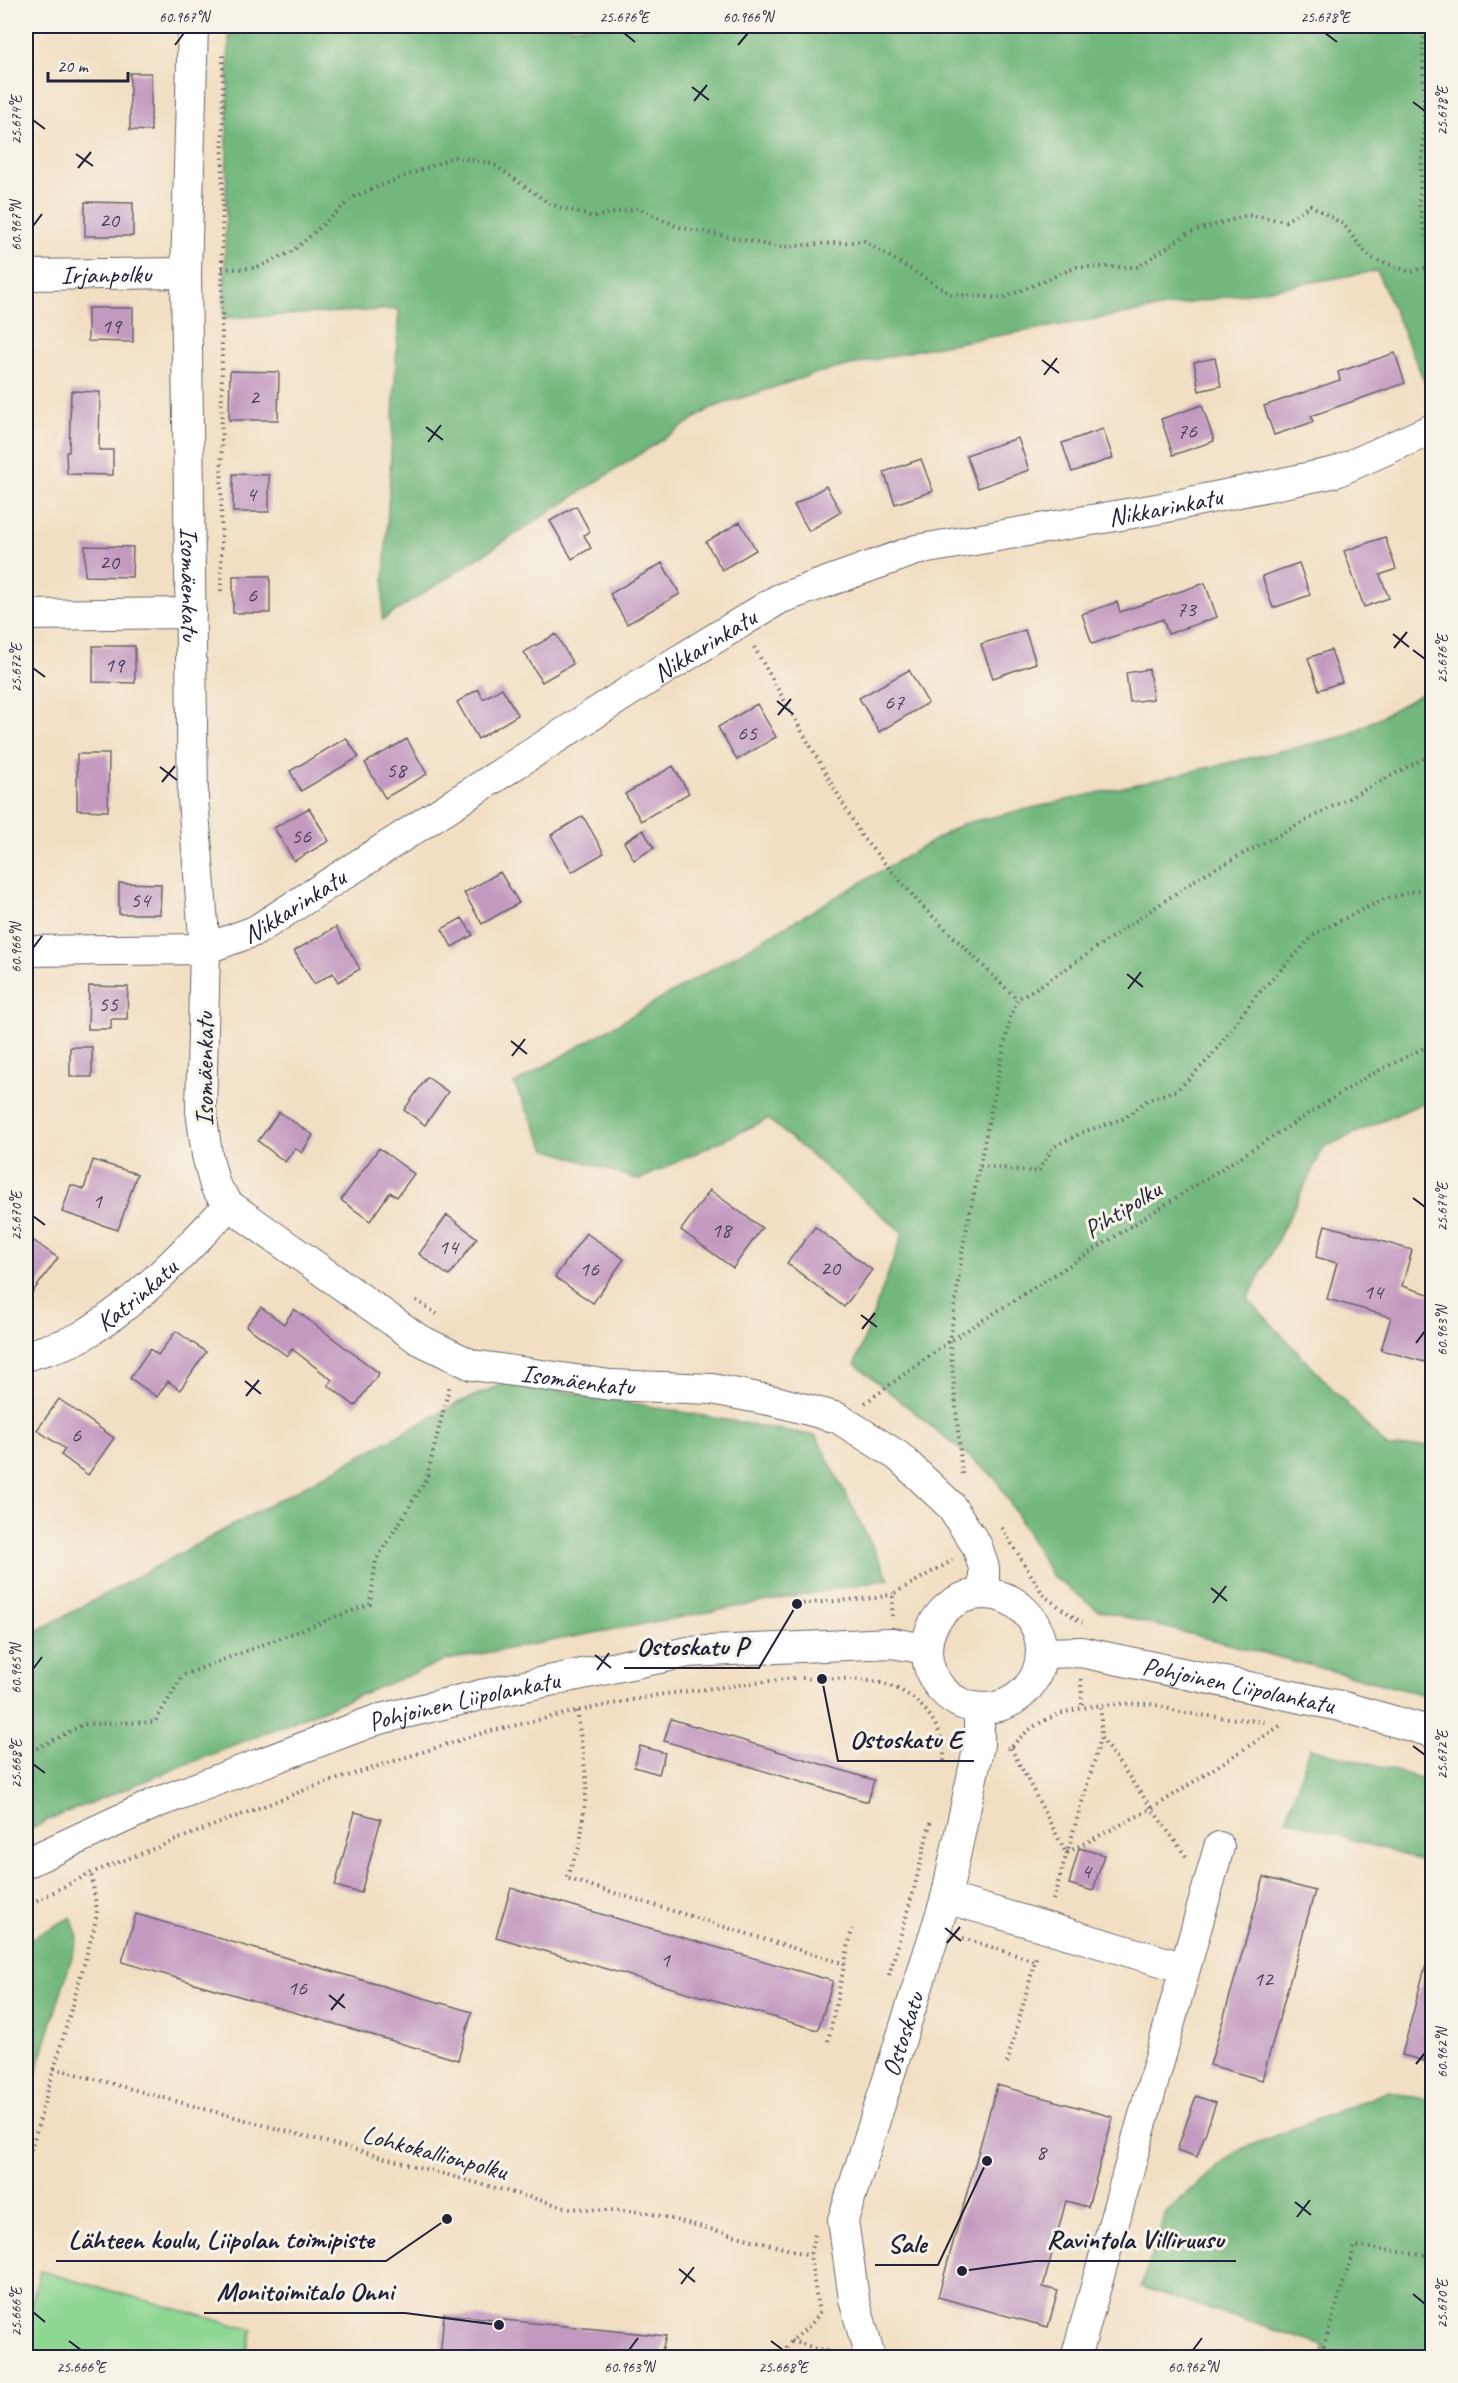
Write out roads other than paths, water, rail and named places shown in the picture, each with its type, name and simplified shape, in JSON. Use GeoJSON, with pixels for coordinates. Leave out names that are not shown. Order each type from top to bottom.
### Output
{"type":"FeatureCollection","features":[{"type":"Feature","properties":{"kind":"street","name":"Isomäenkatu"},"geometry":{"type":"LineString","coordinates":[[194,26],[186,273],[193,800],[205,949],[201,1111],[207,1155],[215,1186],[228,1205],[418,1339],[472,1365],[610,1385],[712,1389],[779,1402],[838,1418],[898,1456],[950,1505],[977,1546],[984,1568],[984,1593]]}},
{"type":"Feature","properties":{"kind":"street","name":"Irjanpolku"},"geometry":{"type":"LineString","coordinates":[[26,274],[186,273]]}},
{"type":"Feature","properties":{"kind":"street","name":"Nikkarinkatu"},"geometry":{"type":"LineString","coordinates":[[26,951],[205,949],[255,931],[779,599],[916,550],[1162,508],[1336,472],[1432,429]]}},
{"type":"Feature","properties":{"kind":"street"},"geometry":{"type":"LineString","coordinates":[[26,615],[191,613]]}},
{"type":"Feature","properties":{"kind":"street","name":"Katrinkatu"},"geometry":{"type":"LineString","coordinates":[[26,1356],[80,1337],[138,1295],[191,1245],[228,1205]]}},
{"type":"Feature","properties":{"kind":"street"},"geometry":{"type":"LineString","coordinates":[[984,1593],[1011,1600],[1023,1609],[1035,1624],[1042,1653],[1035,1678],[1023,1694],[999,1707],[979,1709],[959,1704],[942,1692],[929,1669],[926,1649],[934,1622],[959,1599],[984,1593]]}},
{"type":"Feature","properties":{"kind":"street","name":"Pohjoinen Liipolankatu"},"geometry":{"type":"LineString","coordinates":[[26,1863],[156,1803],[376,1720],[481,1695],[688,1653],[892,1643],[926,1649]]}},
{"type":"Feature","properties":{"kind":"street","name":"Pohjoinen Liipolankatu"},"geometry":{"type":"LineString","coordinates":[[1042,1653],[1081,1652],[1340,1706],[1432,1732]]}},
{"type":"Feature","properties":{"kind":"street","name":"Ostoskatu"},"geometry":{"type":"LineString","coordinates":[[870,2358],[854,2299],[843,2220],[946,1898],[979,1745],[979,1709]]}},
{"type":"Feature","properties":{"kind":"street"},"geometry":{"type":"LineString","coordinates":[[1076,2358],[1220,1847]]}},
{"type":"Feature","properties":{"kind":"street"},"geometry":{"type":"LineString","coordinates":[[946,1898],[1185,1968]]}},
{"type":"Feature","properties":{"kind":"place","name":"Ostoskatu P"},"geometry":{"type":"Point","coordinates":[797,1604]}},
{"type":"Feature","properties":{"kind":"place","name":"Ostoskatu E"},"geometry":{"type":"Point","coordinates":[822,1679]}},
{"type":"Feature","properties":{"kind":"place","name":"Sale"},"geometry":{"type":"Point","coordinates":[987,2161]}},
{"type":"Feature","properties":{"kind":"place","name":"Lähteen koulu, Liipolan toimipiste"},"geometry":{"type":"Point","coordinates":[447,2219]}},
{"type":"Feature","properties":{"kind":"place","name":"Ravintola Villiruusu"},"geometry":{"type":"Point","coordinates":[962,2271]}},
{"type":"Feature","properties":{"kind":"place","name":"Monitoimitalo Onni"},"geometry":{"type":"Point","coordinates":[499,2325]}}]}
